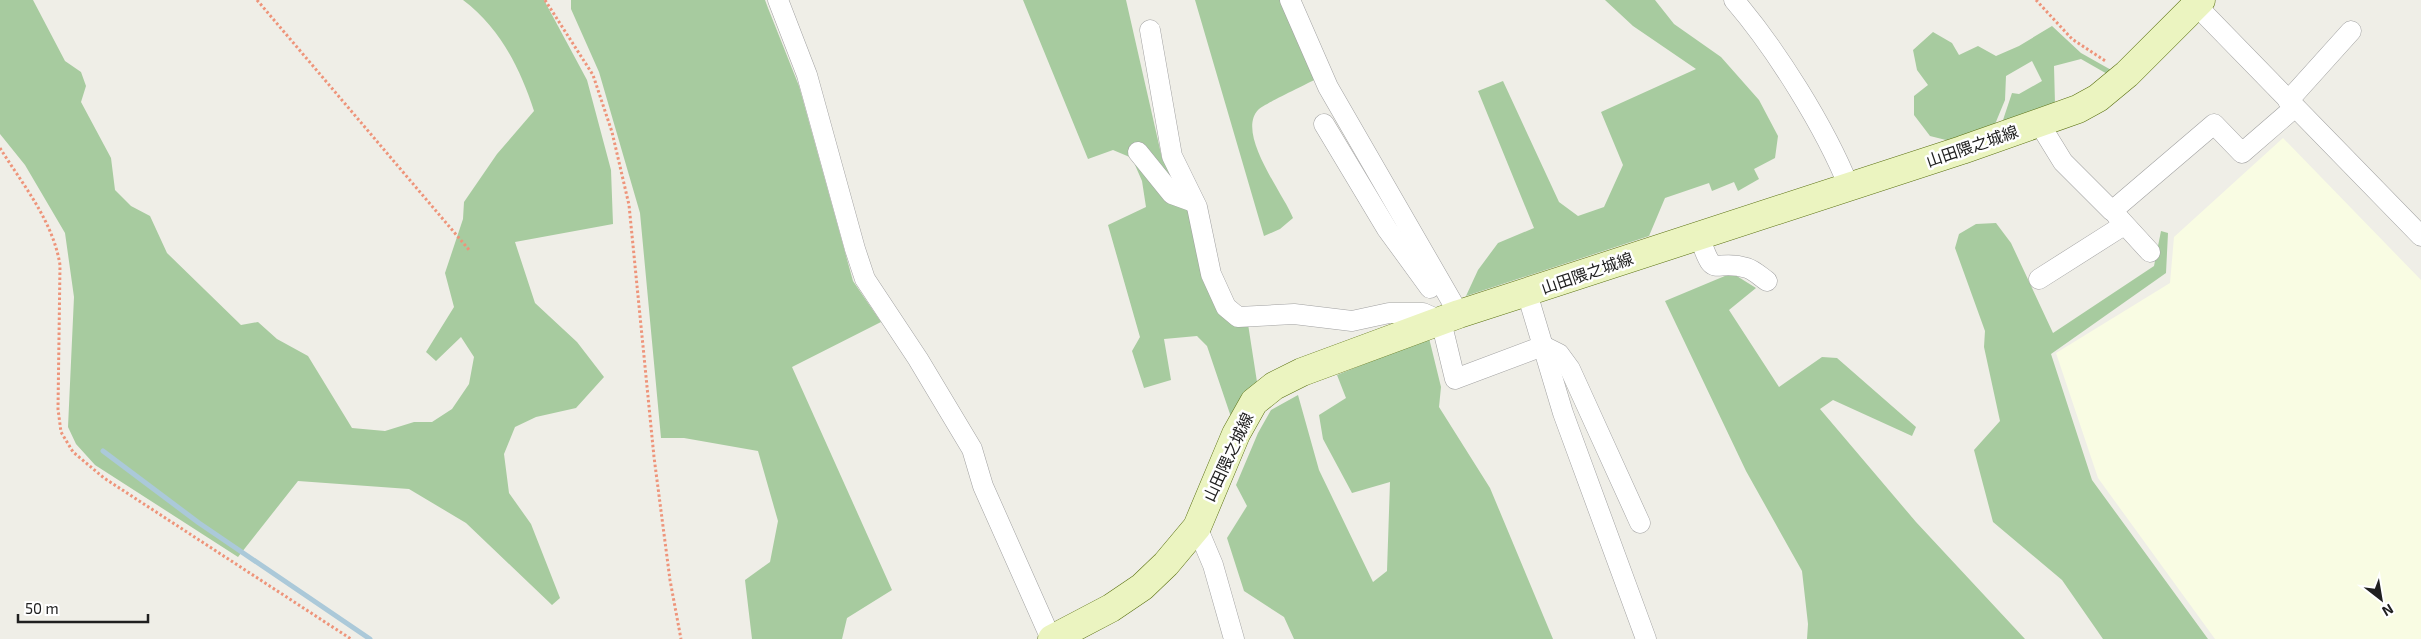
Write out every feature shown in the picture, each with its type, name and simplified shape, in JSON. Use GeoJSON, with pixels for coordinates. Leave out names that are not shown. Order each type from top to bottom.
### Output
{"type":"FeatureCollection","features":[{"type":"Feature","properties":{"kind":"main road","name":"山田隈之城線"},"geometry":{"type":"LineString","coordinates":[[1051,639],[1111,608],[1142,587],[1166,564],[1197,527],[1236,434],[1254,402],[1274,386],[1302,372],[1449,318],[1849,187],[2078,109],[2098,98],[2127,74],[2196,2]]}},
{"type":"Feature","properties":{"kind":"street"},"geometry":{"type":"LineString","coordinates":[[778,0],[807,75],[865,279],[918,359],[972,448],[983,486],[1051,639]]}},
{"type":"Feature","properties":{"kind":"street"},"geometry":{"type":"LineString","coordinates":[[1290,0],[1328,87],[1449,318],[1455,380],[1543,346],[1559,354],[1570,369],[1640,523]]}},
{"type":"Feature","properties":{"kind":"street"},"geometry":{"type":"LineString","coordinates":[[1734,0],[1752,21],[1796,88],[1840,166],[1849,187]]}},
{"type":"Feature","properties":{"kind":"street"},"geometry":{"type":"LineString","coordinates":[[2196,2],[2291,105],[2419,232]]}},
{"type":"Feature","properties":{"kind":"street"},"geometry":{"type":"LineString","coordinates":[[1150,30],[1172,156],[1194,202],[1211,274],[1226,307],[1238,317],[1294,314],[1352,321],[1389,312],[1423,313],[1449,318]]}},
{"type":"Feature","properties":{"kind":"street"},"geometry":{"type":"LineString","coordinates":[[2039,280],[2118,218],[2214,124],[2242,153],[2291,105],[2351,31]]}},
{"type":"Feature","properties":{"kind":"street"},"geometry":{"type":"LineString","coordinates":[[2039,122],[2063,162],[2150,252]]}},
{"type":"Feature","properties":{"kind":"street"},"geometry":{"type":"LineString","coordinates":[[1324,124],[1387,229],[1423,276],[1449,318]]}},
{"type":"Feature","properties":{"kind":"street"},"geometry":{"type":"LineString","coordinates":[[1138,152],[1172,194],[1194,202]]}},
{"type":"Feature","properties":{"kind":"street"},"geometry":{"type":"LineString","coordinates":[[1699,235],[1707,260],[1714,266],[1747,268],[1767,281]]}},
{"type":"Feature","properties":{"kind":"street"},"geometry":{"type":"LineString","coordinates":[[1527,293],[1563,413],[1646,639]]}},
{"type":"Feature","properties":{"kind":"street"},"geometry":{"type":"LineString","coordinates":[[1197,527],[1213,565],[1234,639]]}},
{"type":"Feature","properties":{"kind":"path"},"geometry":{"type":"LineString","coordinates":[[257,0],[470,251]]}},
{"type":"Feature","properties":{"kind":"path"},"geometry":{"type":"LineString","coordinates":[[545,0],[593,75],[612,132],[629,205],[654,457],[670,580],[681,639]]}},
{"type":"Feature","properties":{"kind":"path"},"geometry":{"type":"LineString","coordinates":[[2036,0],[2072,39],[2127,74]]}},
{"type":"Feature","properties":{"kind":"path"},"geometry":{"type":"LineString","coordinates":[[0,148],[50,228],[57,246],[60,265],[58,409],[61,432],[73,452],[104,478],[350,639]]}},
{"type":"Feature","properties":{"kind":"shaded area"},"geometry":{"type":"Polygon","coordinates":[[[2283,138],[2421,280],[2421,639],[2215,639],[2098,478],[2056,353],[2170,283],[2174,237],[2283,138]]]}},
{"type":"Feature","properties":{"kind":"green space"},"geometry":{"type":"Polygon","coordinates":[[[0,0],[33,0],[65,61],[81,72],[86,86],[81,102],[111,158],[115,190],[131,206],[150,216],[167,253],[241,325],[258,322],[277,339],[308,356],[352,428],[385,431],[414,422],[432,422],[452,409],[469,384],[474,357],[461,337],[436,361],[426,352],[454,307],[445,273],[463,219],[464,202],[497,154],[534,111],[522,79],[507,50],[488,23],[463,0],[544,0],[587,80],[611,170],[613,224],[515,242],[535,303],[577,342],[604,377],[576,408],[536,417],[515,427],[504,454],[509,493],[531,524],[560,598],[552,605],[466,523],[409,489],[298,481],[238,557],[95,465],[76,444],[68,427],[74,297],[65,233],[25,165],[0,134],[0,0]]]}},
{"type":"Feature","properties":{"kind":"green space"},"geometry":{"type":"Polygon","coordinates":[[[571,0],[765,0],[799,86],[853,281],[881,322],[792,367],[892,590],[847,618],[842,639],[752,639],[745,580],[770,562],[778,521],[758,451],[684,438],[661,438],[640,213],[599,72],[571,9],[571,0]]]}},
{"type":"Feature","properties":{"kind":"green space"},"geometry":{"type":"Polygon","coordinates":[[[1023,0],[1126,0],[1162,158],[1189,211],[1202,279],[1222,314],[1248,324],[1257,382],[1231,417],[1207,346],[1197,336],[1164,339],[1171,380],[1144,388],[1132,351],[1140,337],[1108,225],[1146,207],[1142,181],[1132,158],[1113,150],[1088,159],[1023,0]]]}},
{"type":"Feature","properties":{"kind":"green space"},"geometry":{"type":"Polygon","coordinates":[[[1195,0],[1281,0],[1316,79],[1262,107],[1258,110],[1253,121],[1253,133],[1257,148],[1293,218],[1280,229],[1264,236],[1195,0]]]}},
{"type":"Feature","properties":{"kind":"green space"},"geometry":{"type":"Polygon","coordinates":[[[1605,0],[1655,0],[1674,24],[1721,57],[1759,100],[1778,136],[1775,158],[1754,169],[1759,179],[1738,191],[1734,182],[1712,191],[1709,183],[1665,198],[1649,236],[1466,296],[1478,270],[1498,243],[1534,228],[1478,91],[1503,81],[1559,202],[1578,216],[1604,207],[1623,165],[1601,112],[1696,69],[1633,26],[1605,0]]]}},
{"type":"Feature","properties":{"kind":"green space"},"geometry":{"type":"Polygon","coordinates":[[[2052,26],[2081,53],[2113,71],[2109,75],[2081,59],[2054,66],[2055,104],[2002,123],[2012,93],[2019,94],[2042,81],[2032,61],[2006,76],[2005,100],[1993,129],[1954,142],[1930,136],[1914,115],[1914,96],[1928,85],[1917,70],[1913,50],[1933,32],[1952,43],[1959,55],[1978,46],[1996,56],[2019,46],[2052,26]]]}},
{"type":"Feature","properties":{"kind":"green space"},"geometry":{"type":"Polygon","coordinates":[[[1996,223],[2011,243],[2053,333],[2154,266],[2161,231],[2168,233],[2166,273],[2051,354],[2092,480],[2208,639],[2103,639],[2062,580],[1993,522],[1974,450],[2000,421],[1984,347],[1985,331],[1955,248],[1959,234],[1976,224],[1996,223]]]}},
{"type":"Feature","properties":{"kind":"green space"},"geometry":{"type":"Polygon","coordinates":[[[1732,273],[1756,288],[1729,310],[1779,387],[1822,357],[1837,358],[1916,427],[1912,436],[1833,400],[1820,409],[1916,522],[2025,639],[1807,639],[1808,624],[1802,571],[1746,471],[1665,301],[1732,273]]]}},
{"type":"Feature","properties":{"kind":"green space"},"geometry":{"type":"Polygon","coordinates":[[[1429,338],[1441,387],[1439,407],[1490,488],[1553,639],[1294,639],[1284,617],[1244,591],[1227,538],[1247,506],[1236,485],[1258,433],[1271,410],[1298,395],[1319,470],[1373,582],[1387,571],[1390,482],[1352,493],[1323,439],[1319,415],[1346,398],[1337,375],[1429,338]]]}},
{"type":"Feature","properties":{"kind":"waterway"},"geometry":{"type":"LineString","coordinates":[[103,451],[199,523],[370,639]]}}]}
